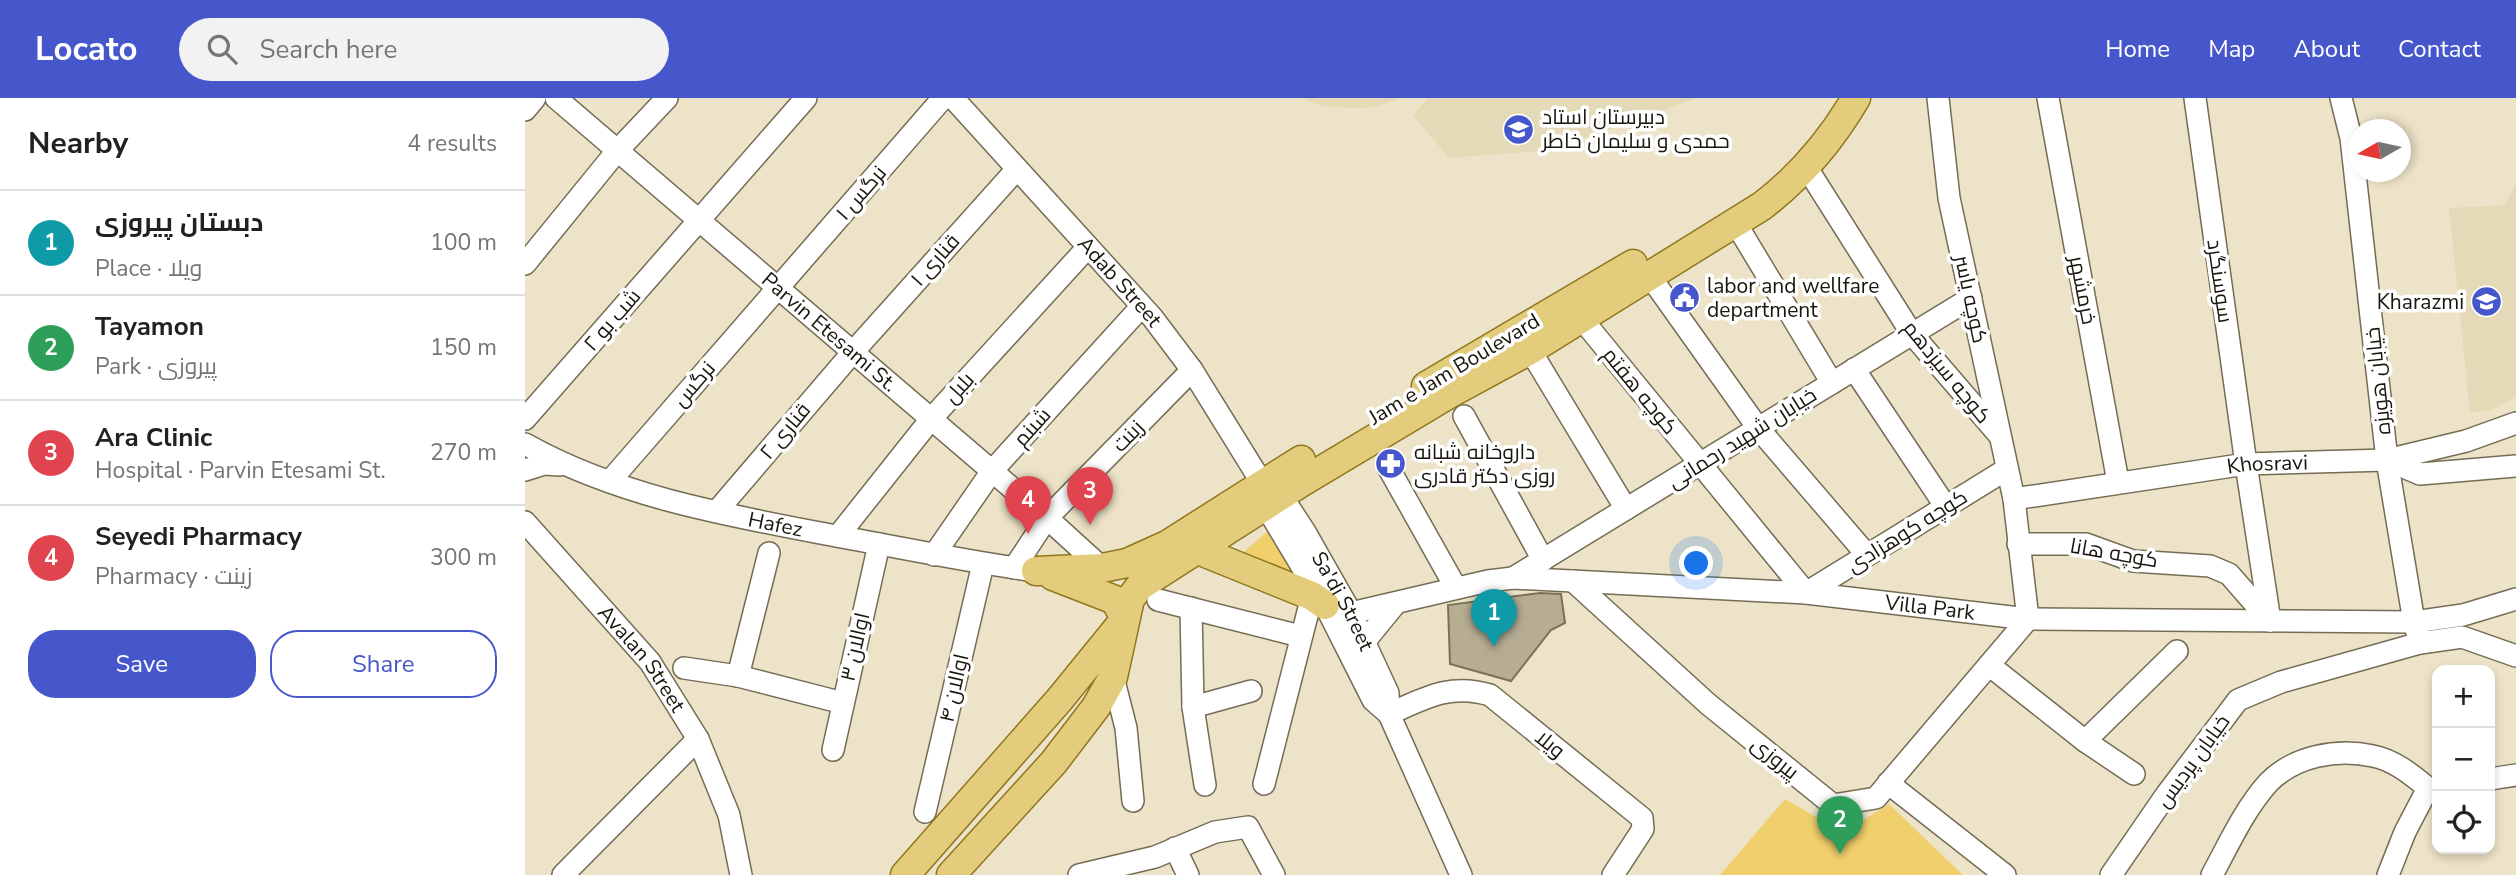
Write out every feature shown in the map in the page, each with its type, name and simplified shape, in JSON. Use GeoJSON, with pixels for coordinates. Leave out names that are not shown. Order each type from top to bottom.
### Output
{"type":"FeatureCollection","features":[{"type":"Feature","properties":{"kind":"main road","name":"Jam e Jam Boulevard"},"geometry":{"type":"LineString","coordinates":[[1125,619],[1130,599],[1140,586],[1165,568],[1198,550],[1269,494],[1575,309],[1746,198],[1796,153],[1834,98]]}},
{"type":"Feature","properties":{"kind":"main road","name":"Jam e Jam Boulevard"},"geometry":{"type":"LineString","coordinates":[[1025,569],[1102,568],[1128,563],[1269,494],[1530,349],[1575,309],[1649,275],[1787,186],[1839,128],[1856,98]]}},
{"type":"Feature","properties":{"kind":"main road"},"geometry":{"type":"LineString","coordinates":[[1198,550],[1329,604]]}},
{"type":"Feature","properties":{"kind":"main road"},"geometry":{"type":"LineString","coordinates":[[951,875],[1054,762],[1095,707],[1113,677],[1125,619],[1115,600],[1025,569]]}},
{"type":"Feature","properties":{"kind":"main road"},"geometry":{"type":"LineString","coordinates":[[905,875],[1060,699],[1125,619]]}},
{"type":"Feature","properties":{"kind":"street"},"geometry":{"type":"LineString","coordinates":[[525,110],[535,98]]}},
{"type":"Feature","properties":{"kind":"street","name":"Parvin Etesami St."},"geometry":{"type":"LineString","coordinates":[[555,98],[1102,568]]}},
{"type":"Feature","properties":{"kind":"street"},"geometry":{"type":"LineString","coordinates":[[525,264],[617,151],[667,98]]}},
{"type":"Feature","properties":{"kind":"street","name":"شب بو ۲"},"geometry":{"type":"LineString","coordinates":[[525,419],[806,98]]}},
{"type":"Feature","properties":{"kind":"street","name":"نرگس ۱"},"geometry":{"type":"LineString","coordinates":[[778,288],[943,98]]}},
{"type":"Feature","properties":{"kind":"street","name":"Adab Street"},"geometry":{"type":"LineString","coordinates":[[953,98],[1151,317],[1192,370],[1269,494]]}},
{"type":"Feature","properties":{"kind":"street","name":"کوچه یاسر"},"geometry":{"type":"LineString","coordinates":[[1938,98],[1949,198],[2014,499],[2028,619]]}},
{"type":"Feature","properties":{"kind":"street","name":"خرمشهر"},"geometry":{"type":"LineString","coordinates":[[2048,98],[2119,481]]}},
{"type":"Feature","properties":{"kind":"street","name":"سوسنگرد"},"geometry":{"type":"LineString","coordinates":[[2195,98],[2270,621]]}},
{"type":"Feature","properties":{"kind":"street","name":"خیابان هویزه"},"geometry":{"type":"LineString","coordinates":[[2341,98],[2351,138],[2387,460],[2414,622],[2420,643]]}},
{"type":"Feature","properties":{"kind":"street","name":"کوچه سیزدهم"},"geometry":{"type":"LineString","coordinates":[[1805,165],[1912,334],[2000,437]]}},
{"type":"Feature","properties":{"kind":"street","name":"قناری ۱"},"geometry":{"type":"LineString","coordinates":[[853,352],[1017,169]]}},
{"type":"Feature","properties":{"kind":"street"},"geometry":{"type":"LineString","coordinates":[[1735,222],[1832,383]]}},
{"type":"Feature","properties":{"kind":"street","name":"بلبل"},"geometry":{"type":"LineString","coordinates":[[838,536],[931,419],[1088,247]]}},
{"type":"Feature","properties":{"kind":"street"},"geometry":{"type":"LineString","coordinates":[[1649,275],[1758,428],[1867,555]]}},
{"type":"Feature","properties":{"kind":"street","name":"نرگس"},"geometry":{"type":"LineString","coordinates":[[610,481],[778,288]]}},
{"type":"Feature","properties":{"kind":"street","name":"خیابان شهید رحمانی"},"geometry":{"type":"LineString","coordinates":[[1513,578],[1971,298]]}},
{"type":"Feature","properties":{"kind":"street","name":"شبنم"},"geometry":{"type":"LineString","coordinates":[[934,555],[992,471],[1141,307]]}},
{"type":"Feature","properties":{"kind":"street","name":"کوچه هفتم"},"geometry":{"type":"LineString","coordinates":[[1575,309],[1806,593]]}},
{"type":"Feature","properties":{"kind":"street"},"geometry":{"type":"LineString","coordinates":[[1530,349],[1626,509]]}},
{"type":"Feature","properties":{"kind":"street","name":"قناری ۲"},"geometry":{"type":"LineString","coordinates":[[717,511],[853,352]]}},
{"type":"Feature","properties":{"kind":"street"},"geometry":{"type":"LineString","coordinates":[[1854,369],[1945,507]]}},
{"type":"Feature","properties":{"kind":"street","name":"زینت"},"geometry":{"type":"LineString","coordinates":[[1025,569],[1047,518],[1192,370]]}},
{"type":"Feature","properties":{"kind":"street"},"geometry":{"type":"LineString","coordinates":[[1464,416],[1543,560]]}},
{"type":"Feature","properties":{"kind":"street","name":"Khosravi"},"geometry":{"type":"LineString","coordinates":[[2014,499],[2119,481],[2246,464],[2387,460],[2466,441],[2516,423]]}},
{"type":"Feature","properties":{"kind":"street","name":"Hafez"},"geometry":{"type":"LineString","coordinates":[[525,444],[562,465],[656,496],[934,555],[1025,569]]}},
{"type":"Feature","properties":{"kind":"street"},"geometry":{"type":"LineString","coordinates":[[2387,460],[2420,474],[2516,466]]}},
{"type":"Feature","properties":{"kind":"street"},"geometry":{"type":"LineString","coordinates":[[525,470],[544,464],[562,465]]}},
{"type":"Feature","properties":{"kind":"street"},"geometry":{"type":"LineString","coordinates":[[1388,467],[1456,588]]}},
{"type":"Feature","properties":{"kind":"street","name":"کوچه کوهزادی"},"geometry":{"type":"LineString","coordinates":[[1806,593],[2007,469]]}},
{"type":"Feature","properties":{"kind":"street","name":"Sa'di Street"},"geometry":{"type":"LineString","coordinates":[[1269,494],[1329,604],[1373,700],[1389,714]]}},
{"type":"Feature","properties":{"kind":"street","name":"Avalan Street"},"geometry":{"type":"LineString","coordinates":[[525,522],[650,662],[698,739],[729,815],[741,875]]}},
{"type":"Feature","properties":{"kind":"street","name":"اوالان ۳"},"geometry":{"type":"LineString","coordinates":[[833,750],[879,544]]}},
{"type":"Feature","properties":{"kind":"street","name":"کوچه هانا"},"geometry":{"type":"LineString","coordinates":[[2018,544],[2086,544],[2133,561],[2210,566],[2229,574],[2270,621]]}},
{"type":"Feature","properties":{"kind":"street"},"geometry":{"type":"LineString","coordinates":[[738,676],[769,553]]}},
{"type":"Feature","properties":{"kind":"street","name":"اوالان ۴"},"geometry":{"type":"LineString","coordinates":[[925,812],[983,564]]}},
{"type":"Feature","properties":{"kind":"street","name":"Villa Park"},"geometry":{"type":"LineString","coordinates":[[1329,604],[1396,603],[1456,588],[1513,578],[1806,593],[2028,619],[2414,622],[2463,615],[2516,599]]}},
{"type":"Feature","properties":{"kind":"street","name":"پیروزی"},"geometry":{"type":"LineString","coordinates":[[1573,581],[1708,704],[1833,805],[1876,798],[2028,619]]}},
{"type":"Feature","properties":{"kind":"street"},"geometry":{"type":"LineString","coordinates":[[1157,600],[1300,636]]}},
{"type":"Feature","properties":{"kind":"street"},"geometry":{"type":"LineString","coordinates":[[1364,641],[1396,603]]}},
{"type":"Feature","properties":{"kind":"street"},"geometry":{"type":"LineString","coordinates":[[1264,784],[1300,636],[1329,604]]}},
{"type":"Feature","properties":{"kind":"street","name":"Sa'di Street"},"geometry":{"type":"LineString","coordinates":[[1329,604],[1364,641],[1388,693],[1389,714],[1461,875]]}},
{"type":"Feature","properties":{"kind":"street"},"geometry":{"type":"LineString","coordinates":[[1191,608],[1193,707],[1205,785]]}},
{"type":"Feature","properties":{"kind":"street","name":"خیابان پردیس"},"geometry":{"type":"LineString","coordinates":[[2111,875],[2166,795],[2238,700],[2281,682],[2420,643],[2462,636],[2516,656]]}},
{"type":"Feature","properties":{"kind":"street"},"geometry":{"type":"LineString","coordinates":[[2085,741],[2177,652]]}},
{"type":"Feature","properties":{"kind":"street"},"geometry":{"type":"LineString","coordinates":[[1989,665],[2085,741],[2134,774]]}},
{"type":"Feature","properties":{"kind":"street"},"geometry":{"type":"LineString","coordinates":[[684,668],[738,676],[842,703]]}},
{"type":"Feature","properties":{"kind":"street"},"geometry":{"type":"LineString","coordinates":[[1113,677],[1126,728],[1133,801]]}},
{"type":"Feature","properties":{"kind":"street","name":"ویلا"},"geometry":{"type":"LineString","coordinates":[[1389,714],[1448,691],[1470,689],[1490,695],[1642,818],[1643,829],[1613,875]]}},
{"type":"Feature","properties":{"kind":"street"},"geometry":{"type":"LineString","coordinates":[[1193,707],[1251,691]]}},
{"type":"Feature","properties":{"kind":"street"},"geometry":{"type":"LineString","coordinates":[[563,875],[698,739]]}},
{"type":"Feature","properties":{"kind":"street"},"geometry":{"type":"LineString","coordinates":[[2212,875],[2250,806],[2270,782],[2297,761],[2331,753],[2374,756],[2406,770],[2432,787]]}},
{"type":"Feature","properties":{"kind":"street"},"geometry":{"type":"LineString","coordinates":[[2495,778],[2516,775]]}},
{"type":"Feature","properties":{"kind":"street"},"geometry":{"type":"LineString","coordinates":[[1888,783],[2005,875]]}},
{"type":"Feature","properties":{"kind":"street"},"geometry":{"type":"LineString","coordinates":[[2388,875],[2405,832],[2432,790]]}},
{"type":"Feature","properties":{"kind":"street"},"geometry":{"type":"LineString","coordinates":[[1079,875],[1160,866],[1175,849],[1215,832],[1248,827],[1274,875]]}},
{"type":"Feature","properties":{"kind":"street"},"geometry":{"type":"LineString","coordinates":[[1175,849],[1188,875]]}},
{"type":"Feature","properties":{"kind":"shaded area"},"geometry":{"type":"Polygon","coordinates":[[[1301,98],[1400,98],[1376,107],[1348,108],[1323,106],[1301,98]]]}},
{"type":"Feature","properties":{"kind":"shaded area","name":"دبیرستان استاد حمدی و سلیمان خاطر"},"geometry":{"type":"Polygon","coordinates":[[[1428,98],[1697,98],[1552,150],[1449,158],[1413,115],[1428,98]]]}},
{"type":"Feature","properties":{"kind":"shaded area","name":"Kharazmi"},"geometry":{"type":"Polygon","coordinates":[[[2516,183],[2516,396],[2490,411],[2470,412],[2449,208],[2505,205],[2516,183]]]}},
{"type":"Feature","properties":{"kind":"shaded area"},"geometry":{"type":"Polygon","coordinates":[[[1269,530],[1295,577],[1236,559],[1269,530]]]}},
{"type":"Feature","properties":{"kind":"shaded area"},"geometry":{"type":"Polygon","coordinates":[[[1785,799],[1843,833],[1889,804],[1963,875],[1720,875],[1785,799]]]}},
{"type":"Feature","properties":{"kind":"building"},"geometry":{"type":"Polygon","coordinates":[[[1540,593],[1561,594],[1565,623],[1551,630],[1511,681],[1450,664],[1448,605],[1540,593]]]}},
{"type":"Feature","properties":{"kind":"place","name":"دبیرستان استاد حمدی و سلیمان خاطر"},"geometry":{"type":"Point","coordinates":[1519,129]}},
{"type":"Feature","properties":{"kind":"place","name":"labor and wellfare department"},"geometry":{"type":"Point","coordinates":[1684,298]}},
{"type":"Feature","properties":{"kind":"place","name":"Kharazmi"},"geometry":{"type":"Point","coordinates":[2487,302]}},
{"type":"Feature","properties":{"kind":"place","name":"داروخانه شبانه روزی دکتر قادری"},"geometry":{"type":"Point","coordinates":[1391,464]}},
{"type":"Feature","properties":{"kind":"place","name":"Ara Clinic"},"geometry":{"type":"Point","coordinates":[1090,525]}},
{"type":"Feature","properties":{"kind":"place","name":"Seyedi Pharmacy"},"geometry":{"type":"Point","coordinates":[1028,534]}},
{"type":"Feature","properties":{"kind":"place","name":"دبستان پیروزی"},"geometry":{"type":"Point","coordinates":[1494,647]}},
{"type":"Feature","properties":{"kind":"place","name":"Tayamon"},"geometry":{"type":"Point","coordinates":[1840,854]}}]}
